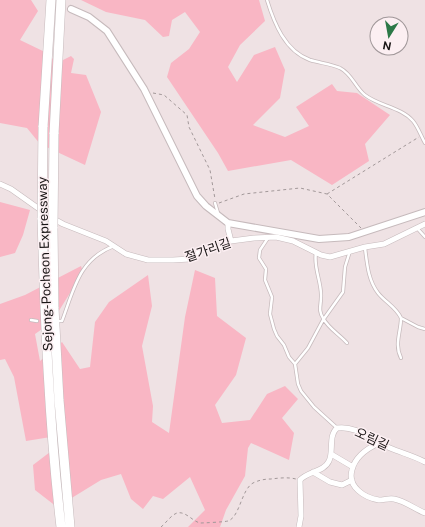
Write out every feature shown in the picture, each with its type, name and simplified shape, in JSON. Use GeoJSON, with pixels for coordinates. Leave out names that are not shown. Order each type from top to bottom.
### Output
{"type":"FeatureCollection","features":[{"type":"Feature","properties":{"kind":"highway","name":"Sejong-Pocheon Expressway"},"geometry":{"type":"LineString","coordinates":[[51,0],[43,127],[42,218],[50,403],[61,527]]}},
{"type":"Feature","properties":{"kind":"highway","name":"Sejong-Pocheon Expressway"},"geometry":{"type":"LineString","coordinates":[[61,0],[54,134],[53,227],[58,400],[70,527]]}},
{"type":"Feature","properties":{"kind":"street"},"geometry":{"type":"LineString","coordinates":[[70,9],[89,17],[107,31],[146,94],[197,196],[206,206],[228,222],[319,239],[349,237],[425,212]]}},
{"type":"Feature","properties":{"kind":"street","name":"절가리길"},"geometry":{"type":"LineString","coordinates":[[0,184],[11,188],[57,221],[75,230],[97,237],[115,246],[126,254],[140,259],[190,259],[202,250],[219,247],[231,241],[254,238],[293,240],[316,253],[330,257],[365,247],[384,244],[425,224]]}},
{"type":"Feature","properties":{"kind":"street"},"geometry":{"type":"LineString","coordinates":[[228,222],[231,241]]}},
{"type":"Feature","properties":{"kind":"street","name":"오림길"},"geometry":{"type":"LineString","coordinates":[[331,454],[333,434],[337,428],[342,427],[366,434],[379,443],[425,462]]}},
{"type":"Feature","properties":{"kind":"street"},"geometry":{"type":"LineString","coordinates":[[379,443],[371,447],[361,456],[353,467],[351,473],[356,490],[364,495],[381,500],[394,499],[425,513]]}},
{"type":"Feature","properties":{"kind":"street"},"geometry":{"type":"LineString","coordinates":[[299,527],[301,516],[300,480],[309,473],[326,465],[329,462],[331,454],[353,467]]}},
{"type":"Feature","properties":{"kind":"street"},"geometry":{"type":"LineString","coordinates":[[313,472],[330,482],[342,485],[352,480]]}},
{"type":"Feature","properties":{"kind":"lane"},"geometry":{"type":"LineString","coordinates":[[267,0],[273,20],[285,40],[298,54],[310,60],[341,69],[352,78],[364,94],[378,103],[406,114],[414,122],[425,143]]}},
{"type":"Feature","properties":{"kind":"lane"},"geometry":{"type":"LineString","coordinates":[[215,203],[216,210],[220,216]]}},
{"type":"Feature","properties":{"kind":"lane"},"geometry":{"type":"LineString","coordinates":[[417,228],[425,237]]}},
{"type":"Feature","properties":{"kind":"lane"},"geometry":{"type":"LineString","coordinates":[[268,238],[260,250],[259,258],[266,269],[265,280],[272,297],[270,319],[277,336],[284,345],[289,357],[295,364],[298,384],[301,391],[314,407],[337,428]]}},
{"type":"Feature","properties":{"kind":"lane"},"geometry":{"type":"LineString","coordinates":[[60,321],[62,321],[80,273],[95,257],[115,246]]}},
{"type":"Feature","properties":{"kind":"lane"},"geometry":{"type":"LineString","coordinates":[[365,247],[369,274],[374,288],[391,304],[401,318],[425,329]]}},
{"type":"Feature","properties":{"kind":"lane"},"geometry":{"type":"LineString","coordinates":[[295,364],[308,348],[323,320],[343,292],[345,267],[350,251]]}},
{"type":"Feature","properties":{"kind":"lane"},"geometry":{"type":"LineString","coordinates":[[316,253],[315,263],[321,296],[320,312],[323,320],[347,343]]}},
{"type":"Feature","properties":{"kind":"lane"},"geometry":{"type":"LineString","coordinates":[[401,318],[397,345],[401,358]]}},
{"type":"Feature","properties":{"kind":"lane"},"geometry":{"type":"LineString","coordinates":[[31,320],[37,320]]}},
{"type":"Feature","properties":{"kind":"path"},"geometry":{"type":"LineString","coordinates":[[146,94],[153,93],[164,95],[187,115],[189,127],[210,170],[215,203],[220,203],[244,194],[300,188],[327,194],[334,199],[366,232]]}},
{"type":"Feature","properties":{"kind":"path"},"geometry":{"type":"LineString","coordinates":[[327,194],[421,136]]}},
{"type":"Feature","properties":{"kind":"path"},"geometry":{"type":"LineString","coordinates":[[161,527],[177,513],[184,514],[200,523],[228,521],[235,514],[245,492],[252,484],[260,480],[273,478],[290,478],[300,480]]}},
{"type":"Feature","properties":{"kind":"shaded area"},"geometry":{"type":"Polygon","coordinates":[[[0,0],[31,0],[38,11],[20,40],[47,53],[57,63],[71,56],[74,59],[71,73],[86,75],[101,112],[85,165],[40,144],[27,128],[0,123],[0,0]]]}},
{"type":"Feature","properties":{"kind":"shaded area"},"geometry":{"type":"Polygon","coordinates":[[[81,0],[259,0],[265,21],[240,45],[228,67],[237,82],[254,55],[275,47],[285,70],[280,98],[253,125],[285,137],[309,126],[296,107],[332,84],[337,91],[357,93],[390,115],[365,144],[369,161],[332,185],[291,160],[228,171],[218,153],[167,77],[171,63],[189,49],[200,32],[185,12],[172,20],[169,36],[163,37],[145,20],[106,12],[81,0]]]}},
{"type":"Feature","properties":{"kind":"shaded area"},"geometry":{"type":"Polygon","coordinates":[[[0,202],[30,210],[23,235],[15,253],[0,257],[0,202]]]}},
{"type":"Feature","properties":{"kind":"shaded area"},"geometry":{"type":"Polygon","coordinates":[[[81,266],[83,272],[52,322],[35,334],[40,361],[62,342],[80,369],[90,367],[95,322],[109,302],[148,275],[152,306],[142,346],[153,406],[152,422],[169,433],[185,317],[195,270],[215,278],[217,316],[246,338],[236,375],[215,405],[222,423],[250,420],[267,394],[285,386],[298,399],[282,418],[294,433],[289,460],[251,443],[248,448],[245,476],[226,510],[220,527],[188,527],[205,510],[190,477],[163,499],[153,496],[143,509],[131,499],[121,474],[101,480],[57,507],[35,490],[33,465],[54,449],[63,435],[26,441],[14,377],[5,359],[0,360],[0,304],[25,295],[81,266]]]}}]}
